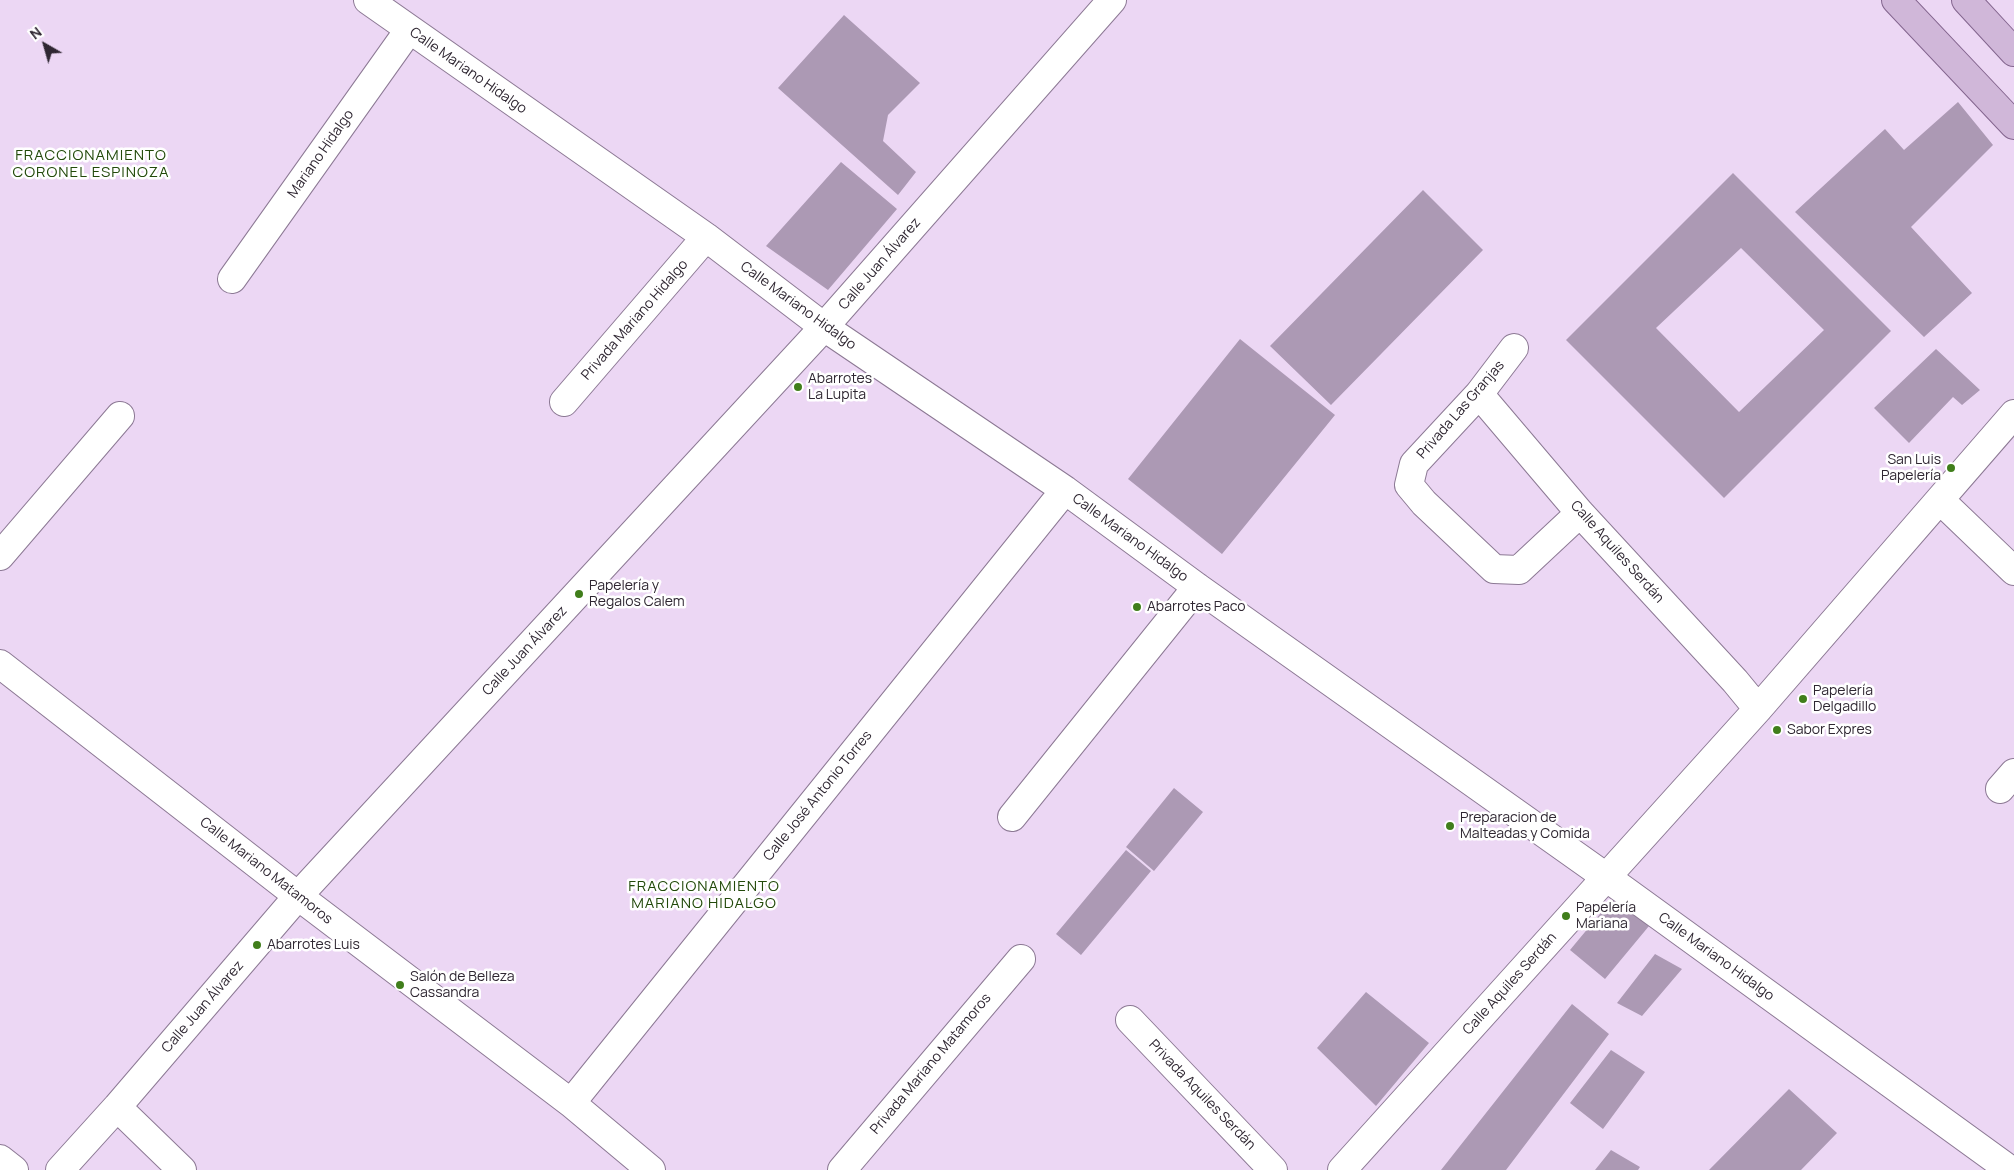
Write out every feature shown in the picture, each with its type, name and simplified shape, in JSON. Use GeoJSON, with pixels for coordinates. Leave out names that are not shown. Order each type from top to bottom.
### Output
{"type":"FeatureCollection","features":[{"type":"Feature","properties":{"kind":"main road"},"geometry":{"type":"LineString","coordinates":[[1896,0],[2014,125]]}},
{"type":"Feature","properties":{"kind":"main road"},"geometry":{"type":"LineString","coordinates":[[1966,0],[2014,52]]}},
{"type":"Feature","properties":{"kind":"street","name":"Calle Mariano Hidalgo"},"geometry":{"type":"LineString","coordinates":[[368,0],[706,238],[824,328],[1065,490],[1197,587],[1606,877],[2010,1170]]}},
{"type":"Feature","properties":{"kind":"street","name":"Calle Juan Álvarez"},"geometry":{"type":"LineString","coordinates":[[60,1170],[117,1107],[298,896],[824,328],[1112,0]]}},
{"type":"Feature","properties":{"kind":"street","name":"Mariano Hidalgo"},"geometry":{"type":"LineString","coordinates":[[232,279],[409,30]]}},
{"type":"Feature","properties":{"kind":"street","name":"Privada Mariano Hidalgo"},"geometry":{"type":"LineString","coordinates":[[564,402],[706,238]]}},
{"type":"Feature","properties":{"kind":"street","name":"Privada Las Granjas"},"geometry":{"type":"LineString","coordinates":[[1514,348],[1479,394],[1414,464],[1410,485],[1424,503],[1494,569],[1519,570],[1580,513]]}},
{"type":"Feature","properties":{"kind":"street","name":"Calle Aquiles Serdán"},"geometry":{"type":"LineString","coordinates":[[1479,394],[1580,513],[1758,709]]}},
{"type":"Feature","properties":{"kind":"street","name":"Calle Aquiles Serdán"},"geometry":{"type":"LineString","coordinates":[[1342,1170],[1758,709],[2014,414]]}},
{"type":"Feature","properties":{"kind":"street"},"geometry":{"type":"LineString","coordinates":[[0,556],[120,416]]}},
{"type":"Feature","properties":{"kind":"street","name":"Calle José Antonio Torres"},"geometry":{"type":"LineString","coordinates":[[571,1103],[1065,490]]}},
{"type":"Feature","properties":{"kind":"street"},"geometry":{"type":"LineString","coordinates":[[1940,500],[2014,571]]}},
{"type":"Feature","properties":{"kind":"street"},"geometry":{"type":"LineString","coordinates":[[1012,817],[1197,587]]}},
{"type":"Feature","properties":{"kind":"street","name":"Calle Mariano Matamoros"},"geometry":{"type":"LineString","coordinates":[[0,664],[298,896],[571,1103],[651,1170]]}},
{"type":"Feature","properties":{"kind":"street","name":"Privada Mariano Matamoros"},"geometry":{"type":"LineString","coordinates":[[842,1170],[1021,959]]}},
{"type":"Feature","properties":{"kind":"street","name":"Privada Aquiles Serdán"},"geometry":{"type":"LineString","coordinates":[[1130,1020],[1273,1170]]}},
{"type":"Feature","properties":{"kind":"street"},"geometry":{"type":"LineString","coordinates":[[117,1107],[182,1170]]}},
{"type":"Feature","properties":{"kind":"street"},"geometry":{"type":"LineString","coordinates":[[0,1159],[14,1170]]}},
{"type":"Feature","properties":{"kind":"building"},"geometry":{"type":"Polygon","coordinates":[[[844,15],[920,83],[888,115],[883,141],[916,172],[898,195],[778,88],[844,15]]]}},
{"type":"Feature","properties":{"kind":"building"},"geometry":{"type":"Polygon","coordinates":[[[1958,102],[1993,145],[1911,227],[1972,293],[1924,337],[1795,212],[1885,129],[1904,150],[1958,102]]]}},
{"type":"Feature","properties":{"kind":"building"},"geometry":{"type":"Polygon","coordinates":[[[841,162],[897,209],[828,290],[766,246],[841,162]]]}},
{"type":"Feature","properties":{"kind":"building"},"geometry":{"type":"Polygon","coordinates":[[[1733,173],[1891,331],[1724,498],[1566,340],[1733,173]],[[1741,248],[1656,328],[1739,412],[1824,330],[1741,248]]]}},
{"type":"Feature","properties":{"kind":"building"},"geometry":{"type":"Polygon","coordinates":[[[1423,190],[1483,250],[1331,405],[1270,346],[1423,190]]]}},
{"type":"Feature","properties":{"kind":"building"},"geometry":{"type":"Polygon","coordinates":[[[1240,339],[1335,415],[1222,554],[1128,479],[1240,339]]]}},
{"type":"Feature","properties":{"kind":"building"},"geometry":{"type":"Polygon","coordinates":[[[1936,349],[1980,390],[1962,405],[1953,397],[1909,443],[1874,408],[1936,349]]]}},
{"type":"Feature","properties":{"kind":"building"},"geometry":{"type":"Polygon","coordinates":[[[1174,788],[1203,812],[1154,871],[1126,847],[1174,788]]]}},
{"type":"Feature","properties":{"kind":"building"},"geometry":{"type":"Polygon","coordinates":[[[1126,850],[1151,871],[1081,955],[1056,934],[1126,850]]]}},
{"type":"Feature","properties":{"kind":"building"},"geometry":{"type":"Polygon","coordinates":[[[1614,897],[1649,926],[1605,979],[1570,950],[1614,897]]]}},
{"type":"Feature","properties":{"kind":"building"},"geometry":{"type":"Polygon","coordinates":[[[1655,954],[1682,969],[1642,1016],[1617,1003],[1655,954]]]}},
{"type":"Feature","properties":{"kind":"building"},"geometry":{"type":"Polygon","coordinates":[[[1366,992],[1429,1043],[1376,1106],[1317,1048],[1366,992]]]}},
{"type":"Feature","properties":{"kind":"building"},"geometry":{"type":"Polygon","coordinates":[[[1572,1004],[1609,1034],[1506,1170],[1441,1170],[1572,1004]]]}},
{"type":"Feature","properties":{"kind":"building"},"geometry":{"type":"Polygon","coordinates":[[[1611,1050],[1645,1072],[1603,1129],[1570,1103],[1611,1050]]]}},
{"type":"Feature","properties":{"kind":"building"},"geometry":{"type":"Polygon","coordinates":[[[1789,1089],[1837,1133],[1801,1170],[1709,1170],[1789,1089]]]}},
{"type":"Feature","properties":{"kind":"building"},"geometry":{"type":"Polygon","coordinates":[[[1611,1150],[1640,1167],[1638,1170],[1595,1170],[1611,1150]]]}},
{"type":"Feature","properties":{"kind":"place","name":"Abarrotes La Lupita"},"geometry":{"type":"Point","coordinates":[798,387]}},
{"type":"Feature","properties":{"kind":"place","name":"San Luis Papelería"},"geometry":{"type":"Point","coordinates":[1951,468]}},
{"type":"Feature","properties":{"kind":"place","name":"Papelería y Regalos Calem"},"geometry":{"type":"Point","coordinates":[579,594]}},
{"type":"Feature","properties":{"kind":"place","name":"Abarrotes Paco"},"geometry":{"type":"Point","coordinates":[1137,607]}},
{"type":"Feature","properties":{"kind":"place","name":"Papelería Delgadillo"},"geometry":{"type":"Point","coordinates":[1803,699]}},
{"type":"Feature","properties":{"kind":"place","name":"Sabor Expres"},"geometry":{"type":"Point","coordinates":[1777,730]}},
{"type":"Feature","properties":{"kind":"place","name":"Preparacion de Malteadas y Comida"},"geometry":{"type":"Point","coordinates":[1450,826]}},
{"type":"Feature","properties":{"kind":"place","name":"Papelería Mariana"},"geometry":{"type":"Point","coordinates":[1566,916]}},
{"type":"Feature","properties":{"kind":"place","name":"Abarrotes Luis"},"geometry":{"type":"Point","coordinates":[257,945]}},
{"type":"Feature","properties":{"kind":"place","name":"Salón de Belleza Cassandra"},"geometry":{"type":"Point","coordinates":[400,985]}},
{"type":"Feature","properties":{"kind":"district","name":"FRACCIONAMIENTO CORONEL ESPINOZA"},"geometry":{"type":"Point","coordinates":[91,164]}},
{"type":"Feature","properties":{"kind":"district","name":"FRACCIONAMIENTO MARIANO HIDALGO"},"geometry":{"type":"Point","coordinates":[704,896]}}]}
